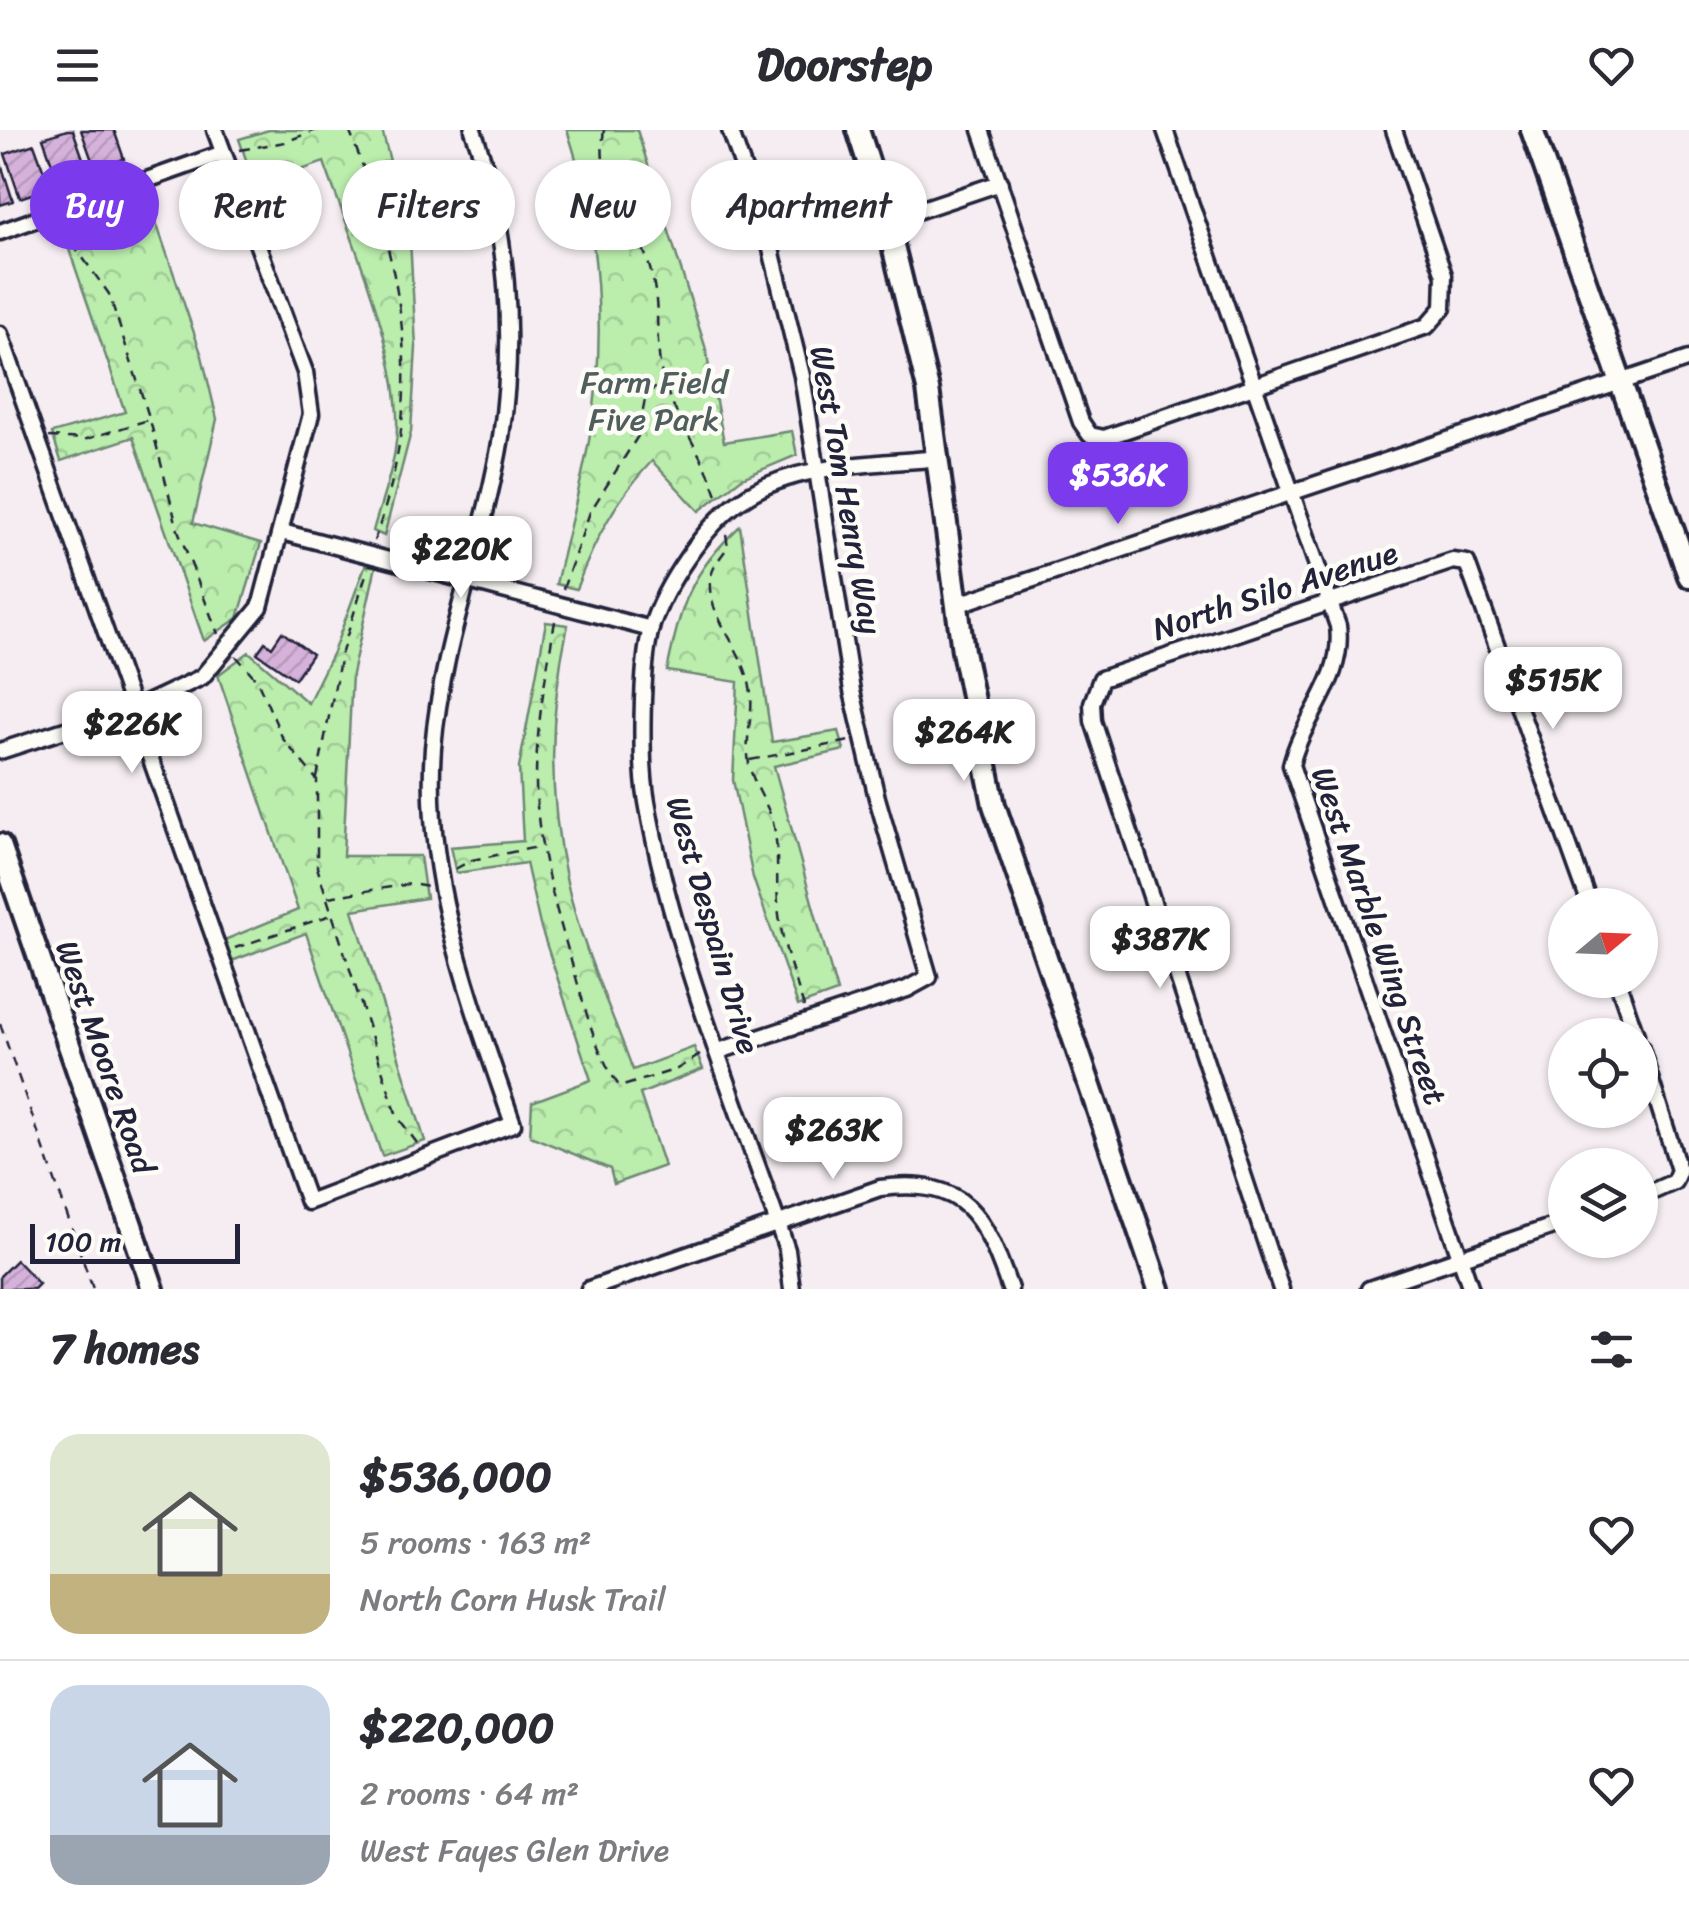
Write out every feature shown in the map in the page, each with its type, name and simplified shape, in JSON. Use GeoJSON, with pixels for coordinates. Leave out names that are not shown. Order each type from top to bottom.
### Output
{"type":"FeatureCollection","features":[{"type":"Feature","properties":{"kind":"street"},"geometry":{"type":"LineString","coordinates":[[0,751],[132,708],[202,678],[260,606],[311,414],[305,372],[215,130]]}},
{"type":"Feature","properties":{"kind":"street"},"geometry":{"type":"LineString","coordinates":[[0,334],[308,1202],[514,1124],[456,956],[434,864],[433,749],[465,579],[500,440],[510,360],[505,278],[489,175],[472,130]]}},
{"type":"Feature","properties":{"kind":"street","name":"West Tom Henry Way"},"geometry":{"type":"LineString","coordinates":[[730,130],[769,242],[819,472],[863,738],[929,976],[908,989],[808,1022]]}},
{"type":"Feature","properties":{"kind":"street"},"geometry":{"type":"LineString","coordinates":[[858,130],[867,160]]}},
{"type":"Feature","properties":{"kind":"street"},"geometry":{"type":"LineString","coordinates":[[981,130],[1076,409],[1090,435],[1104,438],[1427,326],[1443,308],[1447,294],[1394,130]]}},
{"type":"Feature","properties":{"kind":"street","name":"West Marble Wing Street"},"geometry":{"type":"LineString","coordinates":[[1165,130],[1294,492],[1330,602],[1342,653],[1327,690],[1298,737],[1291,765],[1471,1289]]}},
{"type":"Feature","properties":{"kind":"street"},"geometry":{"type":"LineString","coordinates":[[1532,130],[1689,576]]}},
{"type":"Feature","properties":{"kind":"street"},"geometry":{"type":"LineString","coordinates":[[0,232],[223,153]]}},
{"type":"Feature","properties":{"kind":"street"},"geometry":{"type":"LineString","coordinates":[[927,208],[1000,184]]}},
{"type":"Feature","properties":{"kind":"street"},"geometry":{"type":"LineString","coordinates":[[893,250],[920,353],[939,458],[941,505],[956,604],[994,804],[1159,1289]]}},
{"type":"Feature","properties":{"kind":"street"},"geometry":{"type":"LineString","coordinates":[[956,604],[1689,359]]}},
{"type":"Feature","properties":{"kind":"street","name":"West Despain Drive"},"geometry":{"type":"LineString","coordinates":[[792,1289],[787,1250],[669,893],[646,799],[644,718],[651,629],[686,556],[741,500],[800,474],[939,458]]}},
{"type":"Feature","properties":{"kind":"street"},"geometry":{"type":"LineString","coordinates":[[282,532],[651,629]]}},
{"type":"Feature","properties":{"kind":"street","name":"North Silo Avenue"},"geometry":{"type":"LineString","coordinates":[[1282,1289],[1093,721],[1095,690],[1102,679],[1453,561],[1467,563],[1474,573],[1584,888]]}},
{"type":"Feature","properties":{"kind":"street","name":"West Moore Road"},"geometry":{"type":"LineString","coordinates":[[0,845],[154,1289]]}},
{"type":"Feature","properties":{"kind":"street"},"geometry":{"type":"LineString","coordinates":[[718,1048],[808,1022]]}},
{"type":"Feature","properties":{"kind":"street"},"geometry":{"type":"LineString","coordinates":[[1658,1097],[1677,1150],[1679,1170],[1674,1182],[1658,1189]]}},
{"type":"Feature","properties":{"kind":"street"},"geometry":{"type":"LineString","coordinates":[[590,1289],[880,1188],[914,1184],[943,1190],[968,1204],[989,1231],[1010,1289]]}},
{"type":"Feature","properties":{"kind":"street"},"geometry":{"type":"LineString","coordinates":[[1369,1289],[1548,1228]]}},
{"type":"Feature","properties":{"kind":"path"},"geometry":{"type":"LineString","coordinates":[[223,153],[285,142],[316,130]]}},
{"type":"Feature","properties":{"kind":"path"},"geometry":{"type":"LineString","coordinates":[[349,130],[369,178],[400,310],[406,376],[404,438],[329,708],[317,780],[318,868],[397,1116],[426,1157]]}},
{"type":"Feature","properties":{"kind":"path"},"geometry":{"type":"LineString","coordinates":[[604,130],[602,175],[640,241],[651,271],[664,382],[707,463],[724,518],[728,548],[714,564],[709,586],[713,606],[743,660],[747,678],[748,760],[772,820],[786,953],[808,1022]]}},
{"type":"Feature","properties":{"kind":"path"},"geometry":{"type":"LineString","coordinates":[[77,250],[108,294],[150,420],[178,530],[217,633],[257,680],[283,739],[317,780]]}},
{"type":"Feature","properties":{"kind":"path"},"geometry":{"type":"LineString","coordinates":[[664,382],[646,394],[638,436],[590,512],[558,604],[539,726],[536,782],[542,846],[580,990],[609,1072],[620,1088],[677,1069],[718,1048]]}},
{"type":"Feature","properties":{"kind":"path"},"geometry":{"type":"LineString","coordinates":[[36,436],[87,439],[150,420]]}},
{"type":"Feature","properties":{"kind":"path"},"geometry":{"type":"LineString","coordinates":[[748,760],[863,738]]}},
{"type":"Feature","properties":{"kind":"path"},"geometry":{"type":"LineString","coordinates":[[327,897],[410,884],[440,889],[446,873],[472,860],[542,846]]}},
{"type":"Feature","properties":{"kind":"path"},"geometry":{"type":"LineString","coordinates":[[218,955],[333,915]]}},
{"type":"Feature","properties":{"kind":"path"},"geometry":{"type":"LineString","coordinates":[[0,1024],[92,1289]]}},
{"type":"Feature","properties":{"kind":"green space"},"geometry":{"type":"Polygon","coordinates":[[[269,130],[382,130],[390,160],[342,160],[342,211],[322,160],[246,160],[239,139],[269,130]]]}},
{"type":"Feature","properties":{"kind":"green space","name":"Farm Field Five Park"},"geometry":{"type":"Polygon","coordinates":[[[567,130],[637,130],[646,160],[576,160],[567,130]]]}},
{"type":"Feature","properties":{"kind":"green space"},"geometry":{"type":"Polygon","coordinates":[[[159,231],[202,356],[217,419],[193,523],[261,543],[238,618],[204,641],[133,437],[61,461],[52,433],[125,412],[69,250],[159,250],[159,231]]]}},
{"type":"Feature","properties":{"kind":"green space","name":"Farm Field Five Park"},"geometry":{"type":"Polygon","coordinates":[[[671,238],[705,346],[724,442],[792,431],[797,455],[742,478],[699,511],[652,461],[607,521],[576,589],[556,584],[595,403],[597,284],[594,250],[671,250],[671,238]]]}},
{"type":"Feature","properties":{"kind":"green space"},"geometry":{"type":"Polygon","coordinates":[[[356,250],[411,250],[416,347],[411,432],[384,536],[373,531],[393,460],[397,418],[386,344],[356,250]]]}},
{"type":"Feature","properties":{"kind":"green space","name":"Farm Field Five Park"},"geometry":{"type":"Polygon","coordinates":[[[740,526],[772,742],[839,731],[844,750],[774,766],[837,992],[798,1006],[753,878],[733,780],[738,682],[667,671],[677,627],[698,576],[740,526]]]}},
{"type":"Feature","properties":{"kind":"green space"},"geometry":{"type":"Polygon","coordinates":[[[365,566],[376,566],[352,674],[343,856],[420,856],[426,898],[353,910],[425,1141],[382,1156],[306,933],[229,962],[222,941],[298,910],[218,675],[249,652],[308,703],[334,650],[365,566]]]}},
{"type":"Feature","properties":{"kind":"green space"},"geometry":{"type":"Polygon","coordinates":[[[546,622],[568,625],[554,721],[554,786],[567,882],[588,954],[633,1070],[694,1047],[703,1069],[640,1094],[664,1166],[614,1184],[610,1169],[530,1136],[532,1102],[591,1080],[540,925],[526,863],[456,873],[450,847],[523,841],[519,768],[546,622]]]}},
{"type":"Feature","properties":{"kind":"building"},"geometry":{"type":"Polygon","coordinates":[[[73,130],[83,160],[51,160],[43,138],[73,130]]]}},
{"type":"Feature","properties":{"kind":"building"},"geometry":{"type":"Polygon","coordinates":[[[81,130],[114,130],[124,159],[92,160],[81,130]]]}},
{"type":"Feature","properties":{"kind":"building"},"geometry":{"type":"Polygon","coordinates":[[[34,144],[40,160],[30,160],[30,195],[20,198],[5,154],[34,144]]]}},
{"type":"Feature","properties":{"kind":"building"},"geometry":{"type":"Polygon","coordinates":[[[0,161],[13,201],[0,205],[0,161]]]}},
{"type":"Feature","properties":{"kind":"building"},"geometry":{"type":"Polygon","coordinates":[[[282,632],[312,654],[295,679],[257,653],[265,642],[272,647],[282,632]]]}},
{"type":"Feature","properties":{"kind":"building"},"geometry":{"type":"Polygon","coordinates":[[[16,1260],[39,1284],[34,1289],[0,1289],[0,1276],[16,1260]]]}}]}
